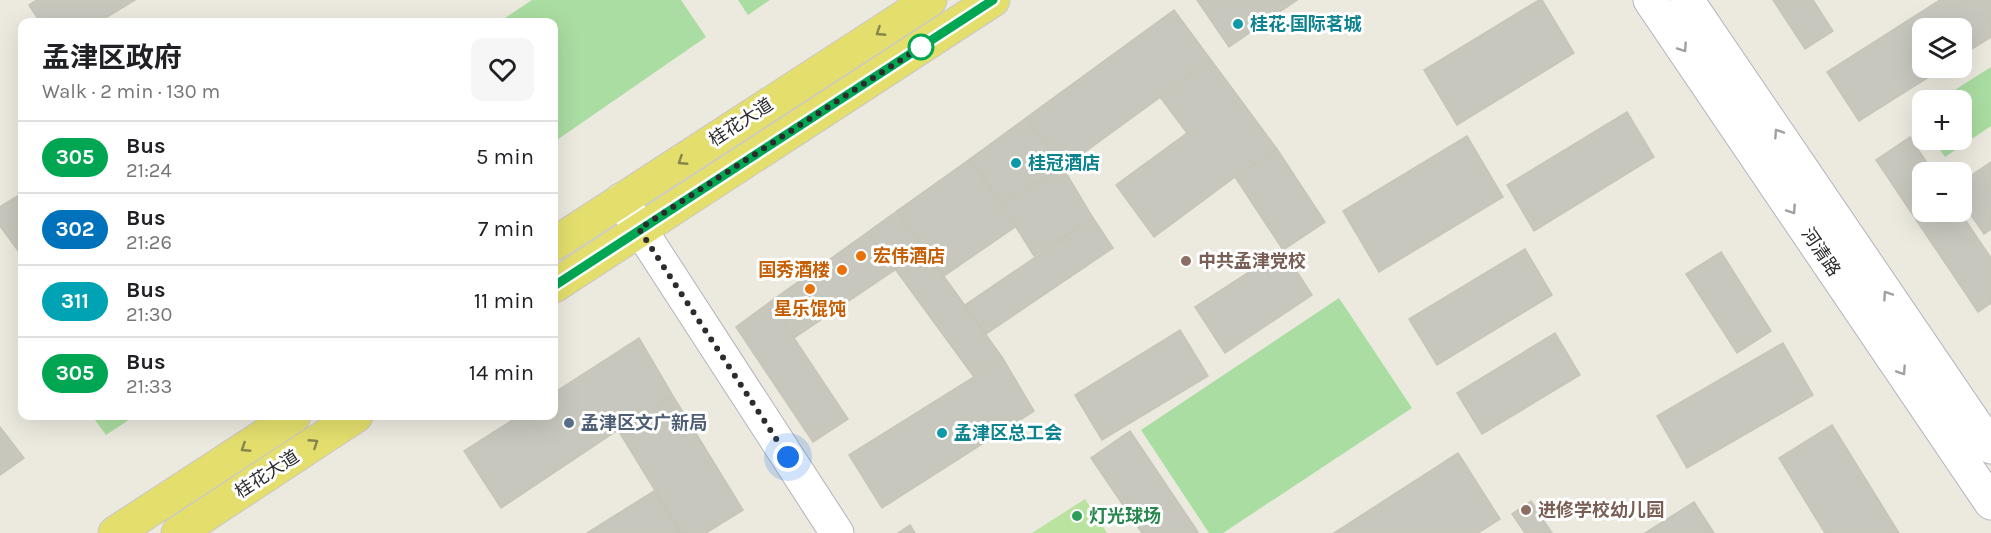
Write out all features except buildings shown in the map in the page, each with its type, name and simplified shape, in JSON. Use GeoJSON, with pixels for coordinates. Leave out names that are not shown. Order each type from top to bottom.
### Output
{"type":"FeatureCollection","features":[{"type":"Feature","properties":{"kind":"main road","name":"桂花大道"},"geometry":{"type":"LineString","coordinates":[[558,241],[930,0]]}},
{"type":"Feature","properties":{"kind":"main road","name":"桂花大道"},"geometry":{"type":"LineString","coordinates":[[558,283],[993,0]]}},
{"type":"Feature","properties":{"kind":"main road","name":"桂花大道"},"geometry":{"type":"LineString","coordinates":[[115,533],[288,420]]}},
{"type":"Feature","properties":{"kind":"main road","name":"桂花大道"},"geometry":{"type":"LineString","coordinates":[[178,533],[350,420]]}},
{"type":"Feature","properties":{"kind":"street","name":"河清路"},"geometry":{"type":"LineString","coordinates":[[1650,0],[1991,504]]}},
{"type":"Feature","properties":{"kind":"street","name":"河清路"},"geometry":{"type":"LineString","coordinates":[[1687,0],[1991,447]]}},
{"type":"Feature","properties":{"kind":"street"},"geometry":{"type":"LineString","coordinates":[[621,200],[837,533]]}},
{"type":"Feature","properties":{"kind":"green space"},"geometry":{"type":"Polygon","coordinates":[[[532,0],[681,0],[706,37],[558,139],[558,18],[505,18],[532,0]]]}},
{"type":"Feature","properties":{"kind":"green space"},"geometry":{"type":"Polygon","coordinates":[[[738,0],[770,0],[748,15],[738,0]]]}},
{"type":"Feature","properties":{"kind":"green space"},"geometry":{"type":"Polygon","coordinates":[[[1991,67],[1991,126],[1972,139],[1972,90],[1955,90],[1991,67]]]}},
{"type":"Feature","properties":{"kind":"green space"},"geometry":{"type":"Polygon","coordinates":[[[1940,150],[1955,150],[1945,157],[1940,150]]]}},
{"type":"Feature","properties":{"kind":"green space"},"geometry":{"type":"Polygon","coordinates":[[[1339,298],[1412,408],[1223,533],[1209,533],[1141,430],[1339,298]]]}},
{"type":"Feature","properties":{"kind":"green space"},"geometry":{"type":"Polygon","coordinates":[[[95,420],[129,420],[106,435],[95,420]]]}},
{"type":"Feature","properties":{"kind":"green space","name":"灯光球场"},"geometry":{"type":"Polygon","coordinates":[[[1085,499],[1107,533],[1032,533],[1085,499]]]}},
{"type":"Feature","properties":{"kind":"bus line","name":"305"},"geometry":{"type":"LineString","coordinates":[[558,283],[993,0]]}},
{"type":"Feature","properties":{"kind":"place","name":"桂花·国际茗城"},"geometry":{"type":"Point","coordinates":[1238,24]}},
{"type":"Feature","properties":{"kind":"place","name":"桂冠酒店"},"geometry":{"type":"Point","coordinates":[1016,163]}},
{"type":"Feature","properties":{"kind":"place","name":"宏伟酒店"},"geometry":{"type":"Point","coordinates":[861,256]}},
{"type":"Feature","properties":{"kind":"place","name":"中共孟津党校"},"geometry":{"type":"Point","coordinates":[1186,261]}},
{"type":"Feature","properties":{"kind":"place","name":"国秀酒楼"},"geometry":{"type":"Point","coordinates":[842,270]}},
{"type":"Feature","properties":{"kind":"place","name":"星乐馄饨"},"geometry":{"type":"Point","coordinates":[810,289]}},
{"type":"Feature","properties":{"kind":"place","name":"孟津区文广新局"},"geometry":{"type":"Point","coordinates":[569,423]}},
{"type":"Feature","properties":{"kind":"place","name":"孟津区总工会"},"geometry":{"type":"Point","coordinates":[942,433]}},
{"type":"Feature","properties":{"kind":"place","name":"进修学校幼儿园"},"geometry":{"type":"Point","coordinates":[1526,510]}},
{"type":"Feature","properties":{"kind":"place","name":"灯光球场"},"geometry":{"type":"Point","coordinates":[1077,516]}},
{"type":"Feature","properties":{"kind":"route"},"geometry":{"type":"LineString","coordinates":[[788,457],[639,229],[921,47]]}}]}
